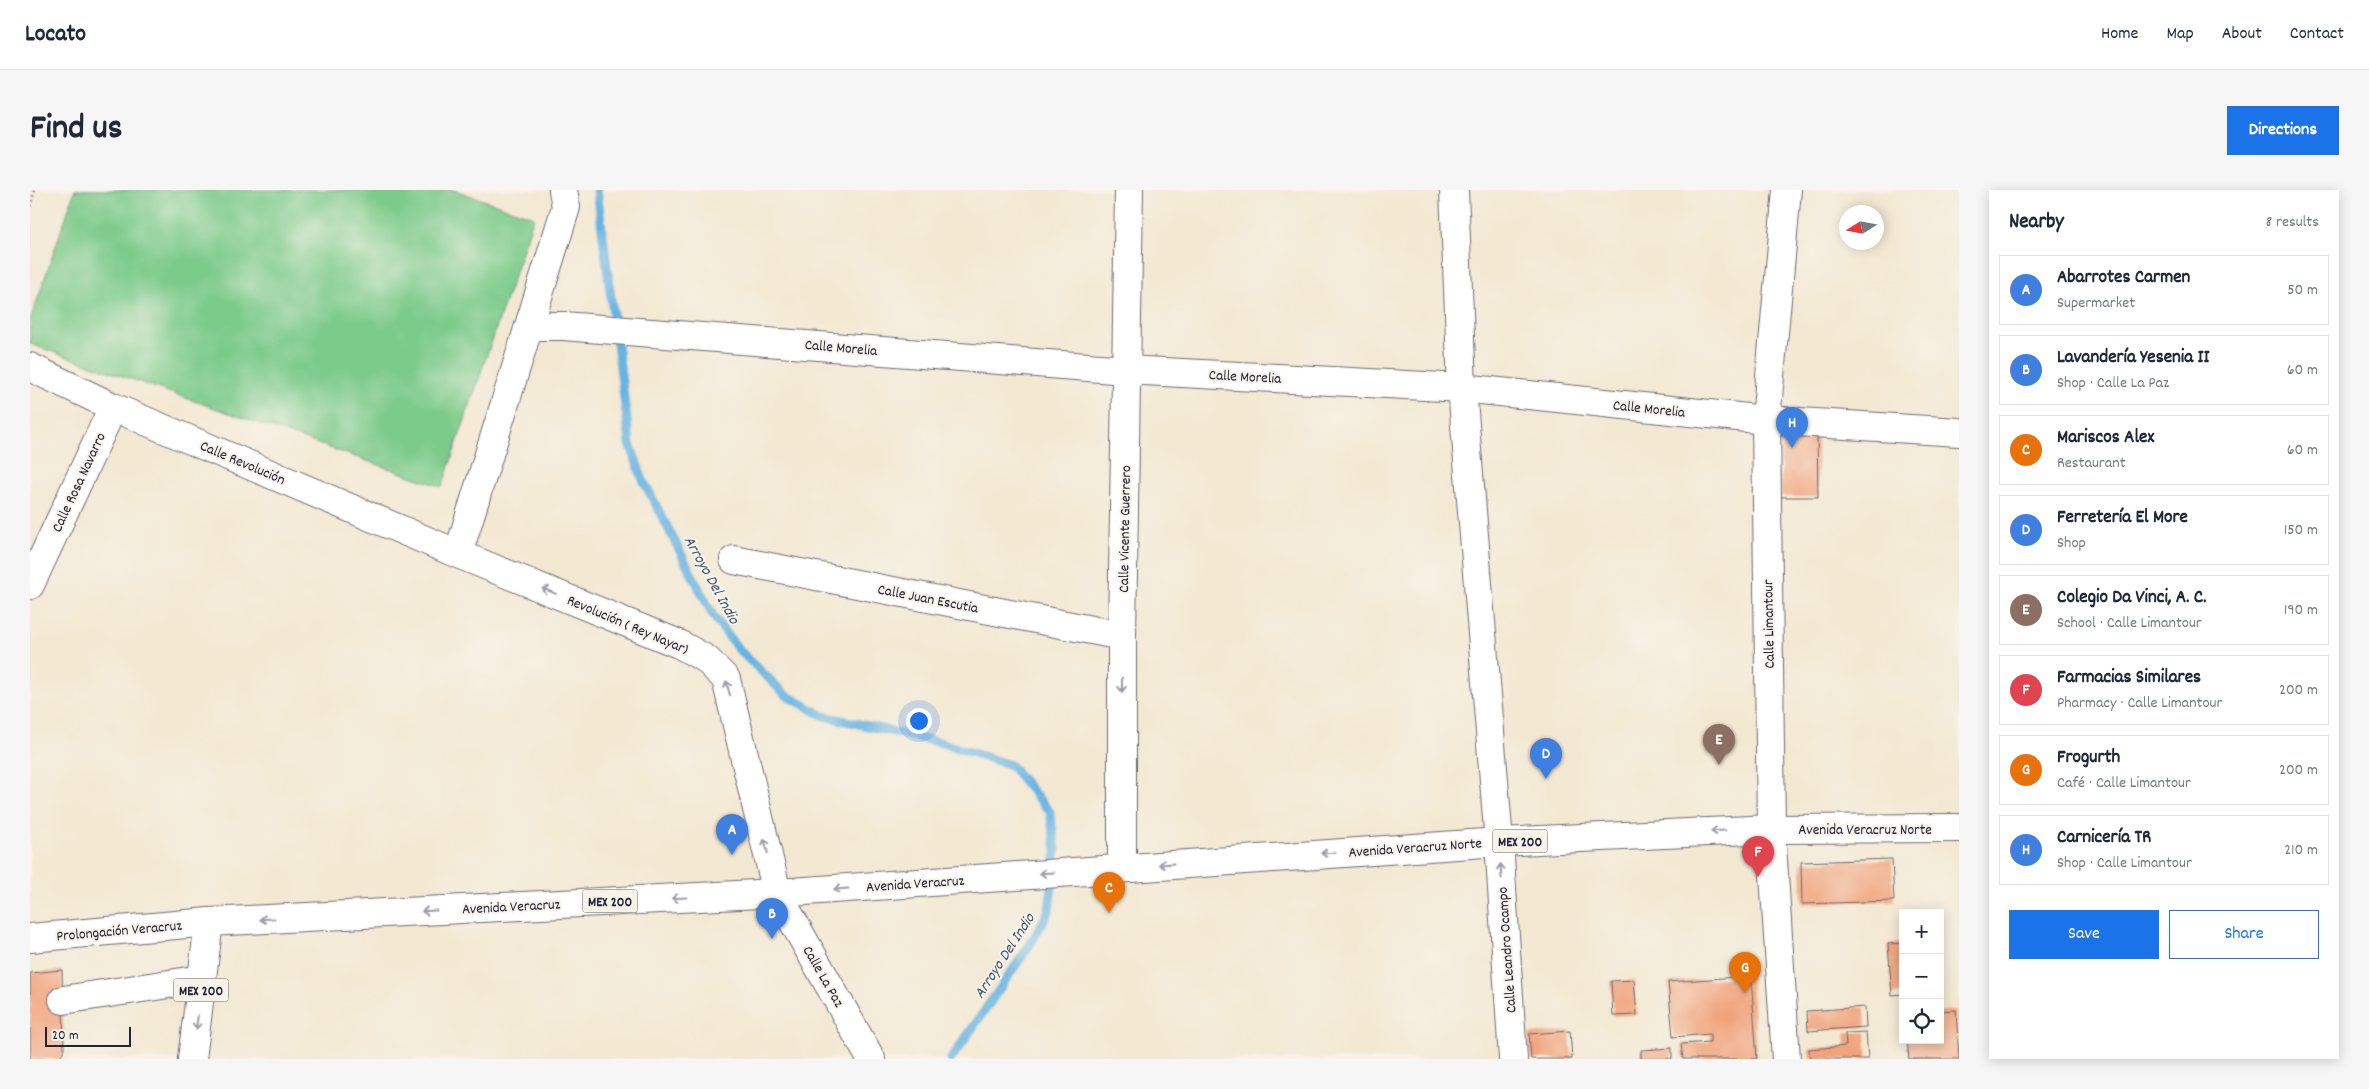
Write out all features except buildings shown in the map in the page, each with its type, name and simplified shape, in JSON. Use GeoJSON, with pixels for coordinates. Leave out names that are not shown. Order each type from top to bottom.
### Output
{"type":"FeatureCollection","features":[{"type":"Feature","properties":{"kind":"main road"},"geometry":{"type":"LineString","coordinates":[[458,554],[566,207],[563,190]]}},
{"type":"Feature","properties":{"kind":"main road","name":"Calle Vicente Guerrero"},"geometry":{"type":"LineString","coordinates":[[1122,867],[1122,636],[1129,190]]}},
{"type":"Feature","properties":{"kind":"main road","name":"Calle Leandro Ocampo"},"geometry":{"type":"LineString","coordinates":[[1454,190],[1462,388],[1500,842],[1513,1059]]}},
{"type":"Feature","properties":{"kind":"main road","name":"Calle Limantour"},"geometry":{"type":"LineString","coordinates":[[1786,1059],[1771,829],[1766,420],[1787,190]]}},
{"type":"Feature","properties":{"kind":"main road","name":"Calle Morelia"},"geometry":{"type":"LineString","coordinates":[[530,326],[596,328],[1126,370],[1462,388],[1766,420],[1959,432]]}},
{"type":"Feature","properties":{"kind":"main road","name":"Calle Revolución"},"geometry":{"type":"LineString","coordinates":[[30,367],[113,407],[458,554]]}},
{"type":"Feature","properties":{"kind":"main road","name":"Calle Rosa Navarro"},"geometry":{"type":"LineString","coordinates":[[30,585],[113,407]]}},
{"type":"Feature","properties":{"kind":"main road","name":"Revolución ( Rey Nayar)"},"geometry":{"type":"LineString","coordinates":[[458,554],[679,644],[706,659],[726,679],[777,893]]}},
{"type":"Feature","properties":{"kind":"main road","name":"Calle Juan Escutia"},"geometry":{"type":"LineString","coordinates":[[734,560],[1122,636]]}},
{"type":"Feature","properties":{"kind":"main road","name":"Avenida Veracruz Norte"},"geometry":{"type":"LineString","coordinates":[[1082,871],[1500,842],[1771,829],[1959,828]]}},
{"type":"Feature","properties":{"kind":"main road","name":"Avenida Veracruz"},"geometry":{"type":"LineString","coordinates":[[209,922],[777,893],[1082,871]]}},
{"type":"Feature","properties":{"kind":"main road","name":"Calle La Paz"},"geometry":{"type":"LineString","coordinates":[[777,893],[871,1059]]}},
{"type":"Feature","properties":{"kind":"main road","name":"Prolongación Veracruz"},"geometry":{"type":"LineString","coordinates":[[30,938],[209,922]]}},
{"type":"Feature","properties":{"kind":"main road","name":"MEX 200"},"geometry":{"type":"LineString","coordinates":[[192,1059],[209,922]]}},
{"type":"Feature","properties":{"kind":"main road"},"geometry":{"type":"LineString","coordinates":[[63,1000],[202,979]]}},
{"type":"Feature","properties":{"kind":"path"},"geometry":{"type":"LineString","coordinates":[[30,206],[35,190]]}},
{"type":"Feature","properties":{"kind":"green space"},"geometry":{"type":"Polygon","coordinates":[[[75,190],[454,190],[534,217],[442,487],[30,344],[30,321],[75,190]]]}},
{"type":"Feature","properties":{"kind":"waterway","name":"Arroyo Del Indio"},"geometry":{"type":"LineString","coordinates":[[597,190],[630,444],[643,480],[714,617],[739,650],[786,695],[824,716],[942,743],[1010,765],[1050,812],[1056,850],[1049,911],[1030,945],[951,1059]]}},
{"type":"Feature","properties":{"kind":"place","name":"Carnicería TR"},"geometry":{"type":"Point","coordinates":[1792,448]}},
{"type":"Feature","properties":{"kind":"place","name":"Colegio Da Vinci, A. C."},"geometry":{"type":"Point","coordinates":[1719,765]}},
{"type":"Feature","properties":{"kind":"place","name":"Ferretería El More"},"geometry":{"type":"Point","coordinates":[1546,779]}},
{"type":"Feature","properties":{"kind":"place","name":"Abarrotes Carmen"},"geometry":{"type":"Point","coordinates":[732,855]}},
{"type":"Feature","properties":{"kind":"place","name":"Farmacias Similares"},"geometry":{"type":"Point","coordinates":[1758,877]}},
{"type":"Feature","properties":{"kind":"place","name":"Mariscos Alex"},"geometry":{"type":"Point","coordinates":[1109,913]}},
{"type":"Feature","properties":{"kind":"place","name":"Lavandería Yesenia II"},"geometry":{"type":"Point","coordinates":[772,939]}},
{"type":"Feature","properties":{"kind":"place","name":"Frogurth"},"geometry":{"type":"Point","coordinates":[1745,993]}}]}
